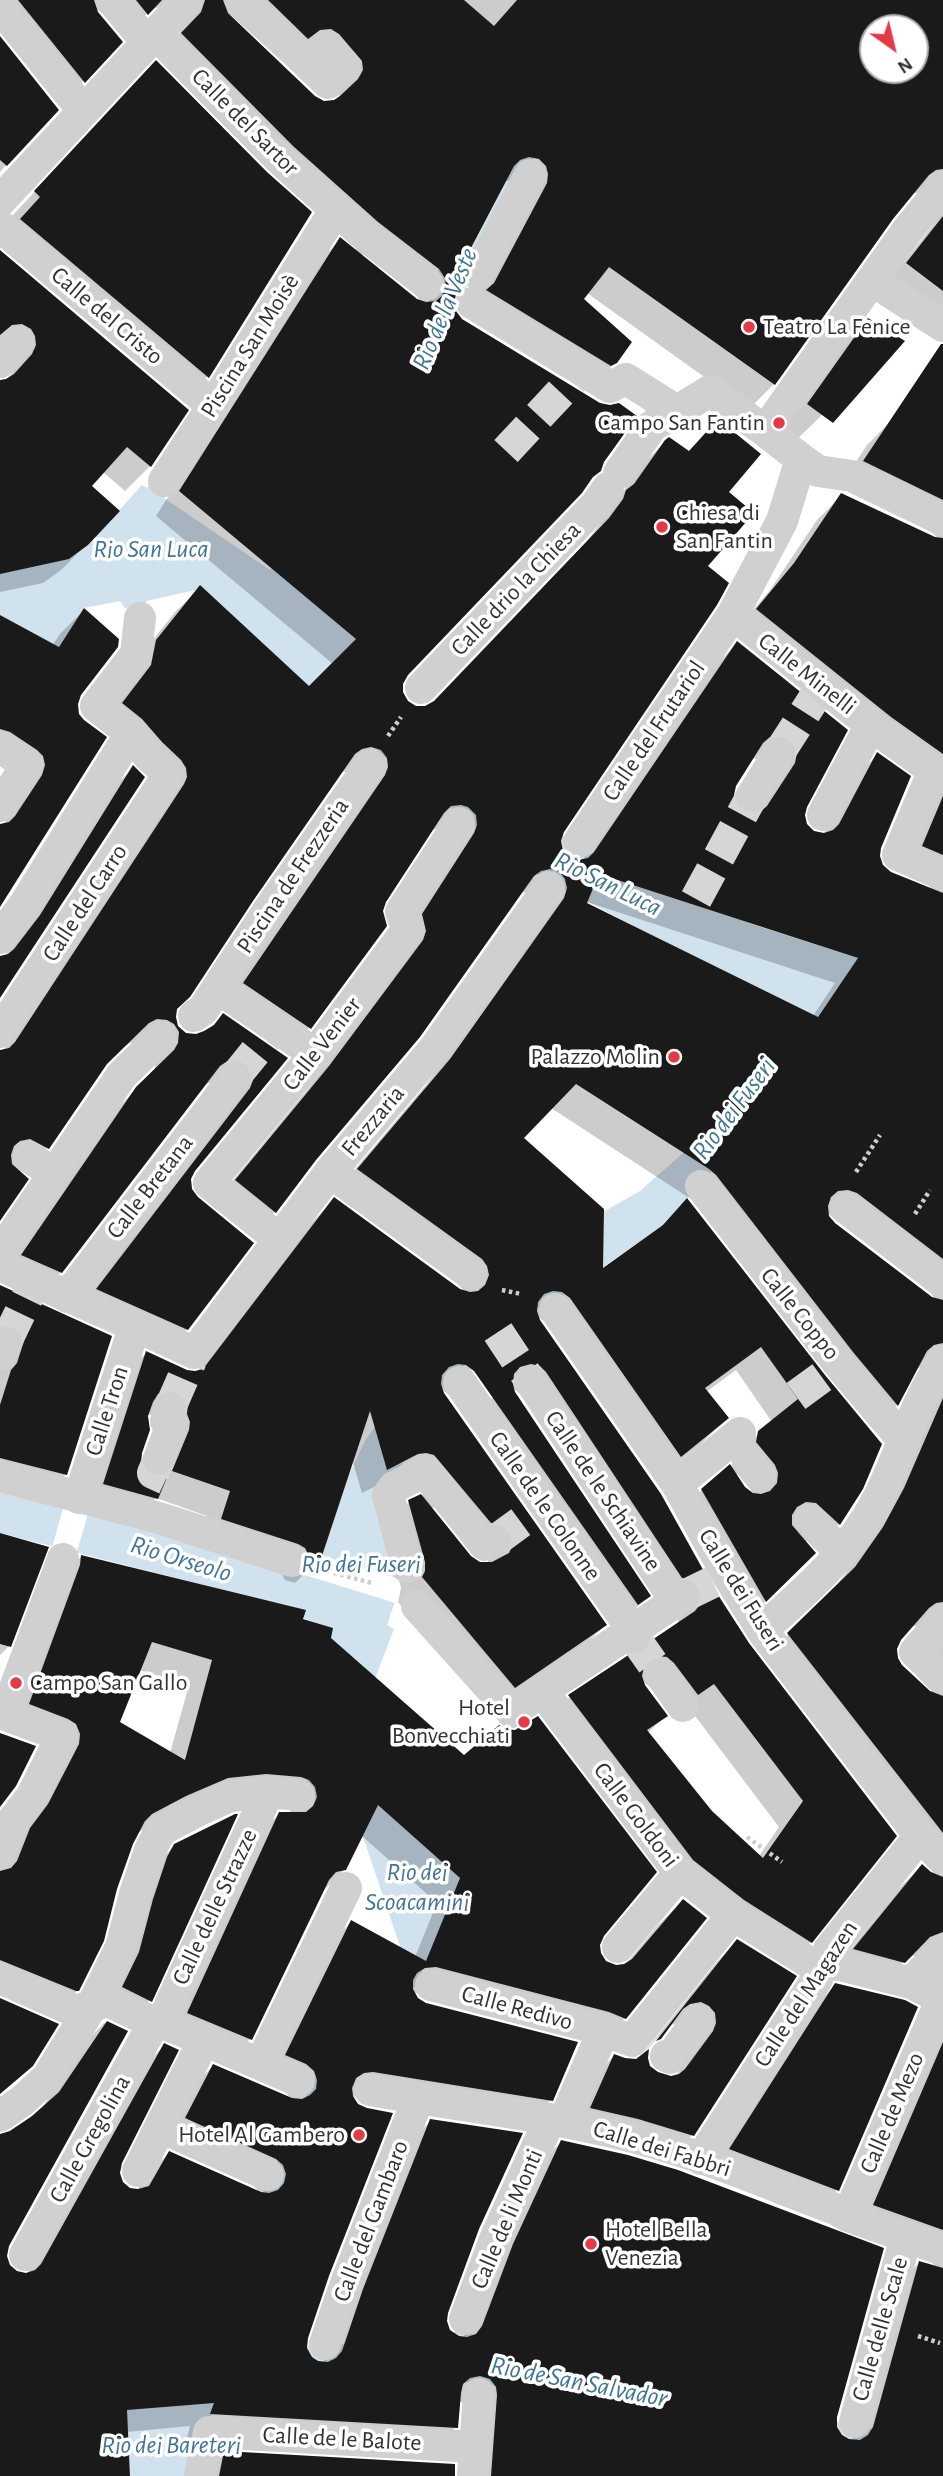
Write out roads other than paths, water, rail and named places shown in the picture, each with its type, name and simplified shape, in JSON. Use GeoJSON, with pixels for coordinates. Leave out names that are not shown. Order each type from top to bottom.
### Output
{"type":"FeatureCollection","features":[{"type":"Feature","properties":{"kind":"street","name":"Calle del Sartor"},"geometry":{"type":"LineString","coordinates":[[112,0],[280,159],[428,284]]}},
{"type":"Feature","properties":{"kind":"street"},"geometry":{"type":"LineString","coordinates":[[0,201],[187,0]]}},
{"type":"Feature","properties":{"kind":"street"},"geometry":{"type":"LineString","coordinates":[[241,0],[309,65]]}},
{"type":"Feature","properties":{"kind":"street"},"geometry":{"type":"LineString","coordinates":[[0,7],[83,110]]}},
{"type":"Feature","properties":{"kind":"street"},"geometry":{"type":"LineString","coordinates":[[530,175],[475,288],[579,373],[610,387],[626,379],[665,419],[710,391],[818,471],[852,476],[943,520]]}},
{"type":"Feature","properties":{"kind":"street"},"geometry":{"type":"LineString","coordinates":[[765,430],[792,396],[907,231],[943,187]]}},
{"type":"Feature","properties":{"kind":"street","name":"Piscina San Moisè"},"geometry":{"type":"LineString","coordinates":[[164,481],[336,209]]}},
{"type":"Feature","properties":{"kind":"street","name":"Calle del Cristo"},"geometry":{"type":"LineString","coordinates":[[0,226],[213,406]]}},
{"type":"Feature","properties":{"kind":"street"},"geometry":{"type":"LineString","coordinates":[[873,281],[943,326]]}},
{"type":"Feature","properties":{"kind":"street","name":"Calle drio la Chiesa"},"geometry":{"type":"LineString","coordinates":[[421,688],[596,505],[665,419]]}},
{"type":"Feature","properties":{"kind":"street"},"geometry":{"type":"LineString","coordinates":[[735,619],[782,521],[801,459]]}},
{"type":"Feature","properties":{"kind":"street"},"geometry":{"type":"LineString","coordinates":[[0,938],[25,904],[131,733],[96,706],[136,654],[140,618]]}},
{"type":"Feature","properties":{"kind":"street","name":"Calle Minelli"},"geometry":{"type":"LineString","coordinates":[[735,619],[871,725],[938,760],[898,855],[943,874]]}},
{"type":"Feature","properties":{"kind":"street","name":"Calle del Frutariol"},"geometry":{"type":"LineString","coordinates":[[579,842],[735,619]]}},
{"type":"Feature","properties":{"kind":"street","name":"Calle Minelli"},"geometry":{"type":"LineString","coordinates":[[823,815],[871,725]]}},
{"type":"Feature","properties":{"kind":"street","name":"Calle del Carro"},"geometry":{"type":"LineString","coordinates":[[0,1032],[169,774],[148,755],[131,733]]}},
{"type":"Feature","properties":{"kind":"street"},"geometry":{"type":"LineString","coordinates":[[0,747],[27,765],[7,797]]}},
{"type":"Feature","properties":{"kind":"street"},"geometry":{"type":"LineString","coordinates":[[752,796],[779,752]]}},
{"type":"Feature","properties":{"kind":"street","name":"Piscina de Frezzeria"},"geometry":{"type":"LineString","coordinates":[[194,1016],[203,1010],[370,765]]}},
{"type":"Feature","properties":{"kind":"street","name":"Calle Venier"},"geometry":{"type":"LineString","coordinates":[[279,1239],[209,1183],[315,1054],[408,929],[401,912],[458,822]]}},
{"type":"Feature","properties":{"kind":"street","name":"Frezzaria"},"geometry":{"type":"LineString","coordinates":[[0,1265],[34,1284],[135,1325],[193,1356],[330,1172],[435,1048],[549,887]]}},
{"type":"Feature","properties":{"kind":"street"},"geometry":{"type":"LineString","coordinates":[[218,988],[315,1054]]}},
{"type":"Feature","properties":{"kind":"street"},"geometry":{"type":"LineString","coordinates":[[0,1253],[41,1166],[122,1075],[161,1037]]}},
{"type":"Feature","properties":{"kind":"street","name":"Calle Bretana"},"geometry":{"type":"LineString","coordinates":[[67,1297],[235,1077]]}},
{"type":"Feature","properties":{"kind":"street"},"geometry":{"type":"LineString","coordinates":[[330,1172],[471,1275]]}},
{"type":"Feature","properties":{"kind":"street","name":"Calle Coppo"},"geometry":{"type":"LineString","coordinates":[[701,1186],[842,1372],[903,1440]]}},
{"type":"Feature","properties":{"kind":"street"},"geometry":{"type":"LineString","coordinates":[[846,1208],[896,1243],[943,1282]]}},
{"type":"Feature","properties":{"kind":"street","name":"Calle dei Fuseri"},"geometry":{"type":"LineString","coordinates":[[555,1309],[677,1484],[724,1576],[762,1630],[920,1836],[943,1859]]}},
{"type":"Feature","properties":{"kind":"street","name":"Calle Tron"},"geometry":{"type":"LineString","coordinates":[[79,1498],[135,1325]]}},
{"type":"Feature","properties":{"kind":"street"},"geometry":{"type":"LineString","coordinates":[[762,1630],[802,1595],[842,1554],[878,1499],[903,1440],[943,1361]]}},
{"type":"Feature","properties":{"kind":"street","name":"Calle de le Colonne"},"geometry":{"type":"LineString","coordinates":[[459,1382],[542,1506],[623,1616],[632,1634]]}},
{"type":"Feature","properties":{"kind":"street","name":"Calle de le Schiavine"},"geometry":{"type":"LineString","coordinates":[[531,1382],[680,1598],[632,1634]]}},
{"type":"Feature","properties":{"kind":"street"},"geometry":{"type":"LineString","coordinates":[[159,1459],[172,1424],[166,1421],[170,1408]]}},
{"type":"Feature","properties":{"kind":"street"},"geometry":{"type":"LineString","coordinates":[[677,1484],[744,1450]]}},
{"type":"Feature","properties":{"kind":"street"},"geometry":{"type":"LineString","coordinates":[[407,1567],[388,1495],[394,1487],[426,1471],[485,1545],[495,1541]]}},
{"type":"Feature","properties":{"kind":"street"},"geometry":{"type":"LineString","coordinates":[[0,1476],[79,1498],[160,1514],[292,1561]]}},
{"type":"Feature","properties":{"kind":"street"},"geometry":{"type":"LineString","coordinates":[[810,1520],[842,1554]]}},
{"type":"Feature","properties":{"kind":"street"},"geometry":{"type":"LineString","coordinates":[[0,1853],[14,1819],[32,1796],[61,1736],[3,1714],[63,1559]]}},
{"type":"Feature","properties":{"kind":"street"},"geometry":{"type":"LineString","coordinates":[[417,1606],[512,1712],[632,1634]]}},
{"type":"Feature","properties":{"kind":"street"},"geometry":{"type":"LineString","coordinates":[[943,1620],[915,1652],[943,1678]]}},
{"type":"Feature","properties":{"kind":"street"},"geometry":{"type":"LineString","coordinates":[[660,1674],[683,1706]]}},
{"type":"Feature","properties":{"kind":"street","name":"Calle Goldoni"},"geometry":{"type":"LineString","coordinates":[[542,1691],[680,1873],[733,1915],[810,1963],[824,1963],[934,1991]]}},
{"type":"Feature","properties":{"kind":"street"},"geometry":{"type":"LineString","coordinates":[[0,2116],[22,2101],[47,2078],[92,2006],[121,1947],[146,1861],[161,1830],[230,1796],[268,1792],[299,1795]]}},
{"type":"Feature","properties":{"kind":"street","name":"Calle delle Strazze"},"geometry":{"type":"LineString","coordinates":[[158,2023],[268,1792]]}},
{"type":"Feature","properties":{"kind":"street","name":"Calle del Magazen"},"geometry":{"type":"LineString","coordinates":[[701,2159],[817,1979],[829,1950],[920,1836]]}},
{"type":"Feature","properties":{"kind":"street"},"geometry":{"type":"LineString","coordinates":[[618,1947],[680,1873]]}},
{"type":"Feature","properties":{"kind":"street"},"geometry":{"type":"LineString","coordinates":[[261,2063],[346,1888]]}},
{"type":"Feature","properties":{"kind":"street"},"geometry":{"type":"LineString","coordinates":[[698,2020],[670,2058],[635,2043],[733,1915]]}},
{"type":"Feature","properties":{"kind":"street"},"geometry":{"type":"LineString","coordinates":[[934,1991],[943,1950]]}},
{"type":"Feature","properties":{"kind":"street"},"geometry":{"type":"LineString","coordinates":[[0,1978],[75,2011],[108,2001],[299,2081]]}},
{"type":"Feature","properties":{"kind":"street","name":"Calle Redivo"},"geometry":{"type":"LineString","coordinates":[[431,1985],[635,2043]]}},
{"type":"Feature","properties":{"kind":"street","name":"Calle de Mezo"},"geometry":{"type":"LineString","coordinates":[[848,2216],[934,1991]]}},
{"type":"Feature","properties":{"kind":"street","name":"Calle Gregolina"},"geometry":{"type":"LineString","coordinates":[[25,2255],[158,2023]]}},
{"type":"Feature","properties":{"kind":"street"},"geometry":{"type":"LineString","coordinates":[[138,2171],[204,2039]]}},
{"type":"Feature","properties":{"kind":"street","name":"Calle de li Monti"},"geometry":{"type":"LineString","coordinates":[[465,2319],[496,2237],[557,2120],[635,2043]]}},
{"type":"Feature","properties":{"kind":"street","name":"Calle dei Fabbri"},"geometry":{"type":"LineString","coordinates":[[370,2090],[557,2120],[634,2137],[701,2159],[835,2208],[848,2216],[943,2249]]}},
{"type":"Feature","properties":{"kind":"street","name":"Calle del Gambaro"},"geometry":{"type":"LineString","coordinates":[[325,2344],[418,2099]]}},
{"type":"Feature","properties":{"kind":"street"},"geometry":{"type":"LineString","coordinates":[[160,2127],[268,2175]]}},
{"type":"Feature","properties":{"kind":"street","name":"Calle delle Scale"},"geometry":{"type":"LineString","coordinates":[[855,2422],[906,2237]]}},
{"type":"Feature","properties":{"kind":"street","name":"Calle de le Balote"},"geometry":{"type":"LineString","coordinates":[[200,2476],[209,2432],[474,2462],[479,2394]]}},
{"type":"Feature","properties":{"kind":"water"},"geometry":{"type":"Polygon","coordinates":[[[591,57],[497,222],[465,290],[437,362],[356,639],[398,691],[513,797],[582,850],[754,925],[904,973],[838,987],[713,1170],[663,1225],[555,1301],[504,1328],[441,1389],[406,1453],[399,1473],[403,1580],[387,1625],[394,1629],[376,1676],[358,1754],[460,1878],[421,1974],[422,1989],[414,1987],[356,2080],[248,2354],[313,2346],[445,2338],[454,2332],[467,2333],[812,2417],[887,2432],[913,2443],[943,2476],[528,2389],[461,2382],[219,2386],[196,2476],[130,2476],[128,2442],[47,2417],[168,2406],[314,2078],[348,2042],[400,1946],[363,1837],[336,1821],[305,1785],[318,1742],[332,1628],[215,1588],[0,1533],[0,1486],[315,1578],[349,1474],[365,1441],[427,1351],[603,1212],[640,1191],[683,1153],[788,1003],[544,879],[393,764],[250,632],[196,590],[146,601],[146,605],[125,608],[120,601],[84,608],[59,647],[0,615],[0,566],[70,559],[88,545],[142,485],[147,488],[152,481],[168,491],[164,498],[270,570],[298,535],[416,350],[437,273],[512,142],[591,57]]]}},
{"type":"Feature","properties":{"kind":"tunnel"},"geometry":{"type":"LineString","coordinates":[[506,451],[577,375]]}},
{"type":"Feature","properties":{"kind":"tunnel"},"geometry":{"type":"LineString","coordinates":[[779,753],[822,686]]}},
{"type":"Feature","properties":{"kind":"tunnel"},"geometry":{"type":"LineString","coordinates":[[696,899],[752,796]]}},
{"type":"Feature","properties":{"kind":"tunnel"},"geometry":{"type":"LineString","coordinates":[[235,1077],[273,1030]]}},
{"type":"Feature","properties":{"kind":"tunnel"},"geometry":{"type":"LineString","coordinates":[[6,1342],[33,1286]]}},
{"type":"Feature","properties":{"kind":"tunnel"},"geometry":{"type":"LineString","coordinates":[[498,1332],[531,1382]]}},
{"type":"Feature","properties":{"kind":"tunnel"},"geometry":{"type":"LineString","coordinates":[[170,1408],[191,1360]]}},
{"type":"Feature","properties":{"kind":"tunnel"},"geometry":{"type":"LineString","coordinates":[[796,1396],[833,1369]]}},
{"type":"Feature","properties":{"kind":"tunnel"},"geometry":{"type":"LineString","coordinates":[[159,1459],[153,1473],[166,1479]]}},
{"type":"Feature","properties":{"kind":"tunnel"},"geometry":{"type":"LineString","coordinates":[[495,1541],[540,1508]]}},
{"type":"Feature","properties":{"kind":"tunnel"},"geometry":{"type":"LineString","coordinates":[[684,1596],[721,1578]]}},
{"type":"Feature","properties":{"kind":"tunnel"},"geometry":{"type":"LineString","coordinates":[[634,1637],[660,1674]]}},
{"type":"Feature","properties":{"kind":"place","name":"Teatro La Fenice"},"geometry":{"type":"Point","coordinates":[749,327]}},
{"type":"Feature","properties":{"kind":"place","name":"Campo San Fantin"},"geometry":{"type":"Point","coordinates":[779,423]}},
{"type":"Feature","properties":{"kind":"place","name":"Chiesa di San Fantin"},"geometry":{"type":"Point","coordinates":[662,527]}},
{"type":"Feature","properties":{"kind":"place","name":"Palazzo Molin"},"geometry":{"type":"Point","coordinates":[674,1057]}},
{"type":"Feature","properties":{"kind":"place","name":"Campo San Gallo"},"geometry":{"type":"Point","coordinates":[16,1683]}},
{"type":"Feature","properties":{"kind":"place","name":"Hotel Bonvecchiati"},"geometry":{"type":"Point","coordinates":[524,1722]}},
{"type":"Feature","properties":{"kind":"place","name":"Hotel Al Gambero"},"geometry":{"type":"Point","coordinates":[359,2135]}},
{"type":"Feature","properties":{"kind":"place","name":"Hotel Bella Venezia"},"geometry":{"type":"Point","coordinates":[591,2244]}},
{"type":"Feature","properties":{"kind":"water label","name":"Rio de la Veste"},"geometry":{"type":"Point","coordinates":[445,309]}},
{"type":"Feature","properties":{"kind":"water label","name":"Rio San Luca"},"geometry":{"type":"Point","coordinates":[151,549]}},
{"type":"Feature","properties":{"kind":"water label","name":"Rio San Luca"},"geometry":{"type":"Point","coordinates":[608,884]}},
{"type":"Feature","properties":{"kind":"water label","name":"Rio dei Fuseri"},"geometry":{"type":"Point","coordinates":[734,1109]}},
{"type":"Feature","properties":{"kind":"water label","name":"Rio Orseolo"},"geometry":{"type":"Point","coordinates":[181,1559]}},
{"type":"Feature","properties":{"kind":"water label","name":"Rio dei Fuseri"},"geometry":{"type":"Point","coordinates":[361,1564]}},
{"type":"Feature","properties":{"kind":"water label","name":"Rio dei Scoacamini"},"geometry":{"type":"Point","coordinates":[417,1887]}},
{"type":"Feature","properties":{"kind":"water label","name":"Rio de San Salvador"},"geometry":{"type":"Point","coordinates":[579,2382]}},
{"type":"Feature","properties":{"kind":"water label","name":"Rio dei Bareteri"},"geometry":{"type":"Point","coordinates":[171,2445]}}]}
